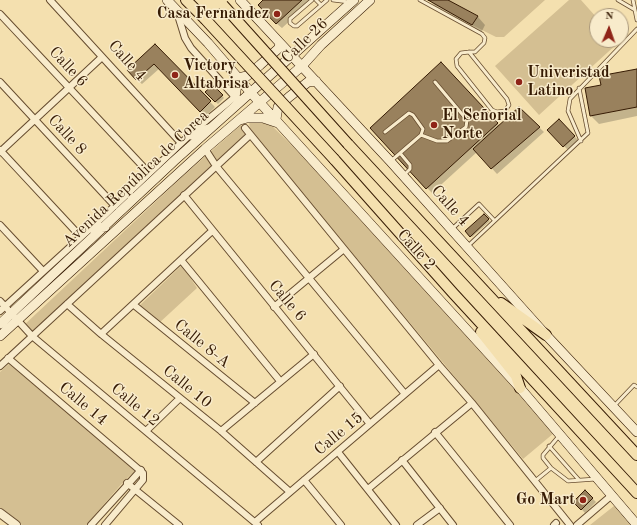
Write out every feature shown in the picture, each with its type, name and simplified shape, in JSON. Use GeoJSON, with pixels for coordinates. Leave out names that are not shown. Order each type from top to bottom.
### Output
{"type":"FeatureCollection","features":[{"type":"Feature","properties":{"kind":"highway"},"geometry":{"type":"LineString","coordinates":[[186,0],[334,158],[453,293],[637,493]]}},
{"type":"Feature","properties":{"kind":"highway"},"geometry":{"type":"LineString","coordinates":[[221,2],[348,144],[637,455]]}},
{"type":"Feature","properties":{"kind":"highway"},"geometry":{"type":"LineString","coordinates":[[482,289],[546,336]]}},
{"type":"Feature","properties":{"kind":"highway"},"geometry":{"type":"LineString","coordinates":[[453,293],[473,323],[516,376],[520,388]]}},
{"type":"Feature","properties":{"kind":"main road","name":"Calle 2"},"geometry":{"type":"LineString","coordinates":[[167,0],[520,388],[637,525]]}},
{"type":"Feature","properties":{"kind":"main road","name":"Calle 4"},"geometry":{"type":"LineString","coordinates":[[240,0],[390,161],[546,336],[636,430]]}},
{"type":"Feature","properties":{"kind":"main road","name":"Calle 26"},"geometry":{"type":"LineString","coordinates":[[260,102],[302,66],[370,0]]}},
{"type":"Feature","properties":{"kind":"main road","name":"Calle 26"},"geometry":{"type":"LineString","coordinates":[[293,56],[353,1]]}},
{"type":"Feature","properties":{"kind":"main road"},"geometry":{"type":"LineString","coordinates":[[235,97],[238,78],[247,76],[279,48],[280,43]]}},
{"type":"Feature","properties":{"kind":"main road","name":"Avenida República de Corea"},"geometry":{"type":"LineString","coordinates":[[0,336],[14,318],[164,170],[252,94],[293,56]]}},
{"type":"Feature","properties":{"kind":"main road"},"geometry":{"type":"LineString","coordinates":[[237,121],[247,118],[263,118],[278,122],[278,108],[308,82],[316,82]]}},
{"type":"Feature","properties":{"kind":"main road","name":"Avenida República de Corea"},"geometry":{"type":"LineString","coordinates":[[0,324],[14,318],[260,102]]}},
{"type":"Feature","properties":{"kind":"main road"},"geometry":{"type":"LineString","coordinates":[[190,135],[212,128]]}},
{"type":"Feature","properties":{"kind":"main road"},"geometry":{"type":"LineString","coordinates":[[164,170],[168,156]]}},
{"type":"Feature","properties":{"kind":"main road"},"geometry":{"type":"LineString","coordinates":[[90,228],[105,227]]}},
{"type":"Feature","properties":{"kind":"street","name":"Calle 4"},"geometry":{"type":"LineString","coordinates":[[50,0],[181,143]]}},
{"type":"Feature","properties":{"kind":"street"},"geometry":{"type":"LineString","coordinates":[[0,311],[80,236],[115,206],[181,143],[235,97],[191,48],[185,38],[177,10]]}},
{"type":"Feature","properties":{"kind":"street","name":"Calle 6"},"geometry":{"type":"LineString","coordinates":[[0,14],[149,173]]}},
{"type":"Feature","properties":{"kind":"street"},"geometry":{"type":"LineString","coordinates":[[80,236],[0,151],[102,57]]}},
{"type":"Feature","properties":{"kind":"street","name":"Calle 8"},"geometry":{"type":"LineString","coordinates":[[0,82],[115,206]]}},
{"type":"Feature","properties":{"kind":"street"},"geometry":{"type":"LineString","coordinates":[[245,128],[439,365],[472,403],[570,525]]}},
{"type":"Feature","properties":{"kind":"street"},"geometry":{"type":"LineString","coordinates":[[0,366],[250,135]]}},
{"type":"Feature","properties":{"kind":"street"},"geometry":{"type":"LineString","coordinates":[[205,149],[216,166],[404,394]]}},
{"type":"Feature","properties":{"kind":"street","name":"Calle 6"},"geometry":{"type":"LineString","coordinates":[[184,195],[370,424]]}},
{"type":"Feature","properties":{"kind":"street"},"geometry":{"type":"LineString","coordinates":[[0,225],[43,271]]}},
{"type":"Feature","properties":{"kind":"street"},"geometry":{"type":"LineString","coordinates":[[101,334],[212,231]]}},
{"type":"Feature","properties":{"kind":"street"},"geometry":{"type":"LineString","coordinates":[[274,307],[344,249]]}},
{"type":"Feature","properties":{"kind":"street"},"geometry":{"type":"LineString","coordinates":[[181,260],[280,381]]}},
{"type":"Feature","properties":{"kind":"street","name":"Calle 12"},"geometry":{"type":"LineString","coordinates":[[0,301],[32,336],[257,524]]}},
{"type":"Feature","properties":{"kind":"street","name":"Calle 10"},"geometry":{"type":"LineString","coordinates":[[67,304],[101,334],[221,431],[290,492]]}},
{"type":"Feature","properties":{"kind":"street","name":"Calle 8-A"},"geometry":{"type":"LineString","coordinates":[[134,305],[255,403]]}},
{"type":"Feature","properties":{"kind":"street"},"geometry":{"type":"LineString","coordinates":[[221,431],[314,354]]}},
{"type":"Feature","properties":{"kind":"street","name":"Calle 14"},"geometry":{"type":"LineString","coordinates":[[8,358],[141,470]]}},
{"type":"Feature","properties":{"kind":"street","name":"Calle 15"},"geometry":{"type":"LineString","coordinates":[[257,524],[290,492],[439,365]]}},
{"type":"Feature","properties":{"kind":"street"},"geometry":{"type":"LineString","coordinates":[[256,462],[340,386]]}},
{"type":"Feature","properties":{"kind":"street"},"geometry":{"type":"LineString","coordinates":[[146,431],[180,398]]}},
{"type":"Feature","properties":{"kind":"street"},"geometry":{"type":"LineString","coordinates":[[368,489],[435,432],[472,403]]}},
{"type":"Feature","properties":{"kind":"street"},"geometry":{"type":"LineString","coordinates":[[435,432],[510,525]]}},
{"type":"Feature","properties":{"kind":"street"},"geometry":{"type":"LineString","coordinates":[[338,452],[396,525]]}},
{"type":"Feature","properties":{"kind":"street"},"geometry":{"type":"LineString","coordinates":[[402,460],[453,525]]}},
{"type":"Feature","properties":{"kind":"street"},"geometry":{"type":"LineString","coordinates":[[91,525],[127,483],[141,470]]}},
{"type":"Feature","properties":{"kind":"street"},"geometry":{"type":"LineString","coordinates":[[97,518],[105,525],[143,480],[141,470]]}},
{"type":"Feature","properties":{"kind":"street"},"geometry":{"type":"LineString","coordinates":[[304,480],[341,525]]}},
{"type":"Feature","properties":{"kind":"street"},"geometry":{"type":"LineString","coordinates":[[127,483],[179,525]]}},
{"type":"Feature","properties":{"kind":"street"},"geometry":{"type":"LineString","coordinates":[[577,525],[612,496]]}},
{"type":"Feature","properties":{"kind":"street"},"geometry":{"type":"LineString","coordinates":[[417,525],[440,508]]}},
{"type":"Feature","properties":{"kind":"street"},"geometry":{"type":"LineString","coordinates":[[0,514],[16,525]]}},
{"type":"Feature","properties":{"kind":"lane"},"geometry":{"type":"LineString","coordinates":[[312,0],[290,19],[290,23],[297,26],[327,0]]}},
{"type":"Feature","properties":{"kind":"lane"},"geometry":{"type":"LineString","coordinates":[[316,0],[321,5]]}},
{"type":"Feature","properties":{"kind":"lane"},"geometry":{"type":"LineString","coordinates":[[333,0],[353,1]]}},
{"type":"Feature","properties":{"kind":"lane"},"geometry":{"type":"LineString","coordinates":[[420,0],[482,34],[485,38],[484,43],[475,52],[469,52],[461,53],[456,59],[457,66],[492,110],[497,112],[505,111],[510,105],[507,99],[469,52]]}},
{"type":"Feature","properties":{"kind":"lane"},"geometry":{"type":"LineString","coordinates":[[618,0],[635,10]]}},
{"type":"Feature","properties":{"kind":"lane"},"geometry":{"type":"LineString","coordinates":[[633,0],[637,20]]}},
{"type":"Feature","properties":{"kind":"lane"},"geometry":{"type":"LineString","coordinates":[[581,141],[568,111],[570,99],[637,29]]}},
{"type":"Feature","properties":{"kind":"lane"},"geometry":{"type":"LineString","coordinates":[[421,136],[437,141],[447,141],[466,127],[467,120],[435,82]]}},
{"type":"Feature","properties":{"kind":"lane"},"geometry":{"type":"LineString","coordinates":[[467,247],[494,220],[588,134],[579,88]]}},
{"type":"Feature","properties":{"kind":"lane"},"geometry":{"type":"LineString","coordinates":[[385,132],[409,113],[423,129],[421,136],[390,161]]}},
{"type":"Feature","properties":{"kind":"lane"},"geometry":{"type":"LineString","coordinates":[[400,153],[410,164],[410,169],[403,176]]}},
{"type":"Feature","properties":{"kind":"lane"},"geometry":{"type":"LineString","coordinates":[[451,229],[479,204],[494,220]]}},
{"type":"Feature","properties":{"kind":"lane"},"geometry":{"type":"LineString","coordinates":[[613,407],[634,385],[637,388]]}},
{"type":"Feature","properties":{"kind":"lane"},"geometry":{"type":"LineString","coordinates":[[560,435],[549,446],[543,455],[551,468],[568,481],[597,479]]}},
{"type":"Feature","properties":{"kind":"lane"},"geometry":{"type":"LineString","coordinates":[[549,446],[579,480]]}},
{"type":"Feature","properties":{"kind":"lane"},"geometry":{"type":"LineString","coordinates":[[535,481],[551,468]]}},
{"type":"Feature","properties":{"kind":"shaded area"},"geometry":{"type":"Polygon","coordinates":[[[448,0],[545,0],[504,37],[496,37],[472,25],[478,16],[448,0]]]}},
{"type":"Feature","properties":{"kind":"shaded area"},"geometry":{"type":"Polygon","coordinates":[[[569,0],[581,0],[589,9],[589,48],[612,48],[539,115],[495,66],[569,0]]]}},
{"type":"Feature","properties":{"kind":"shaded area"},"geometry":{"type":"Polygon","coordinates":[[[265,119],[333,186],[554,433],[523,459],[250,130],[249,121],[265,119]]]}},
{"type":"Feature","properties":{"kind":"shaded area"},"geometry":{"type":"Polygon","coordinates":[[[241,125],[246,134],[32,332],[22,327],[182,177],[241,125]]]}},
{"type":"Feature","properties":{"kind":"shaded area"},"geometry":{"type":"Polygon","coordinates":[[[182,265],[197,288],[158,324],[138,307],[182,265]]]}},
{"type":"Feature","properties":{"kind":"shaded area"},"geometry":{"type":"Polygon","coordinates":[[[9,364],[136,470],[125,480],[86,525],[22,525],[0,510],[0,372],[9,364]]]}},
{"type":"Feature","properties":{"kind":"shaded area"},"geometry":{"type":"Polygon","coordinates":[[[614,506],[630,525],[590,525],[614,506]]]}},
{"type":"Feature","properties":{"kind":"building","name":"Casa Fernandez"},"geometry":{"type":"Polygon","coordinates":[[[263,0],[302,0],[276,24],[258,5],[263,0]]]}},
{"type":"Feature","properties":{"kind":"building"},"geometry":{"type":"Polygon","coordinates":[[[428,0],[448,0],[478,16],[472,25],[428,0]]]}},
{"type":"Feature","properties":{"kind":"building","name":"Victory Altabrisa"},"geometry":{"type":"Polygon","coordinates":[[[155,44],[211,101],[200,112],[154,64],[136,80],[127,70],[155,44]]]}},
{"type":"Feature","properties":{"kind":"building","name":"El Señorial Norte"},"geometry":{"type":"Polygon","coordinates":[[[441,62],[498,123],[426,189],[370,128],[441,62]]]}},
{"type":"Feature","properties":{"kind":"building"},"geometry":{"type":"Polygon","coordinates":[[[637,69],[637,107],[590,116],[585,88],[601,85],[599,76],[637,69]]]}},
{"type":"Feature","properties":{"kind":"building"},"geometry":{"type":"Polygon","coordinates":[[[213,85],[223,95],[215,102],[205,92],[213,85]]]}},
{"type":"Feature","properties":{"kind":"building"},"geometry":{"type":"Polygon","coordinates":[[[519,107],[540,127],[491,169],[473,149],[519,107]]]}},
{"type":"Feature","properties":{"kind":"building"},"geometry":{"type":"Polygon","coordinates":[[[559,119],[575,136],[563,147],[547,130],[559,119]]]}},
{"type":"Feature","properties":{"kind":"building"},"geometry":{"type":"Polygon","coordinates":[[[484,214],[489,219],[470,237],[465,231],[484,214]]]}},
{"type":"Feature","properties":{"kind":"building","name":"Go Mart"},"geometry":{"type":"Polygon","coordinates":[[[585,490],[593,498],[581,510],[573,502],[585,490]]]}},
{"type":"Feature","properties":{"kind":"place","name":"Casa Fernandez"},"geometry":{"type":"Point","coordinates":[277,14]}},
{"type":"Feature","properties":{"kind":"place","name":"Victory Altabrisa"},"geometry":{"type":"Point","coordinates":[175,75]}},
{"type":"Feature","properties":{"kind":"place","name":"Univeristad Latino"},"geometry":{"type":"Point","coordinates":[519,82]}},
{"type":"Feature","properties":{"kind":"place","name":"El Señorial Norte"},"geometry":{"type":"Point","coordinates":[434,125]}},
{"type":"Feature","properties":{"kind":"place","name":"Go Mart"},"geometry":{"type":"Point","coordinates":[583,500]}}]}
